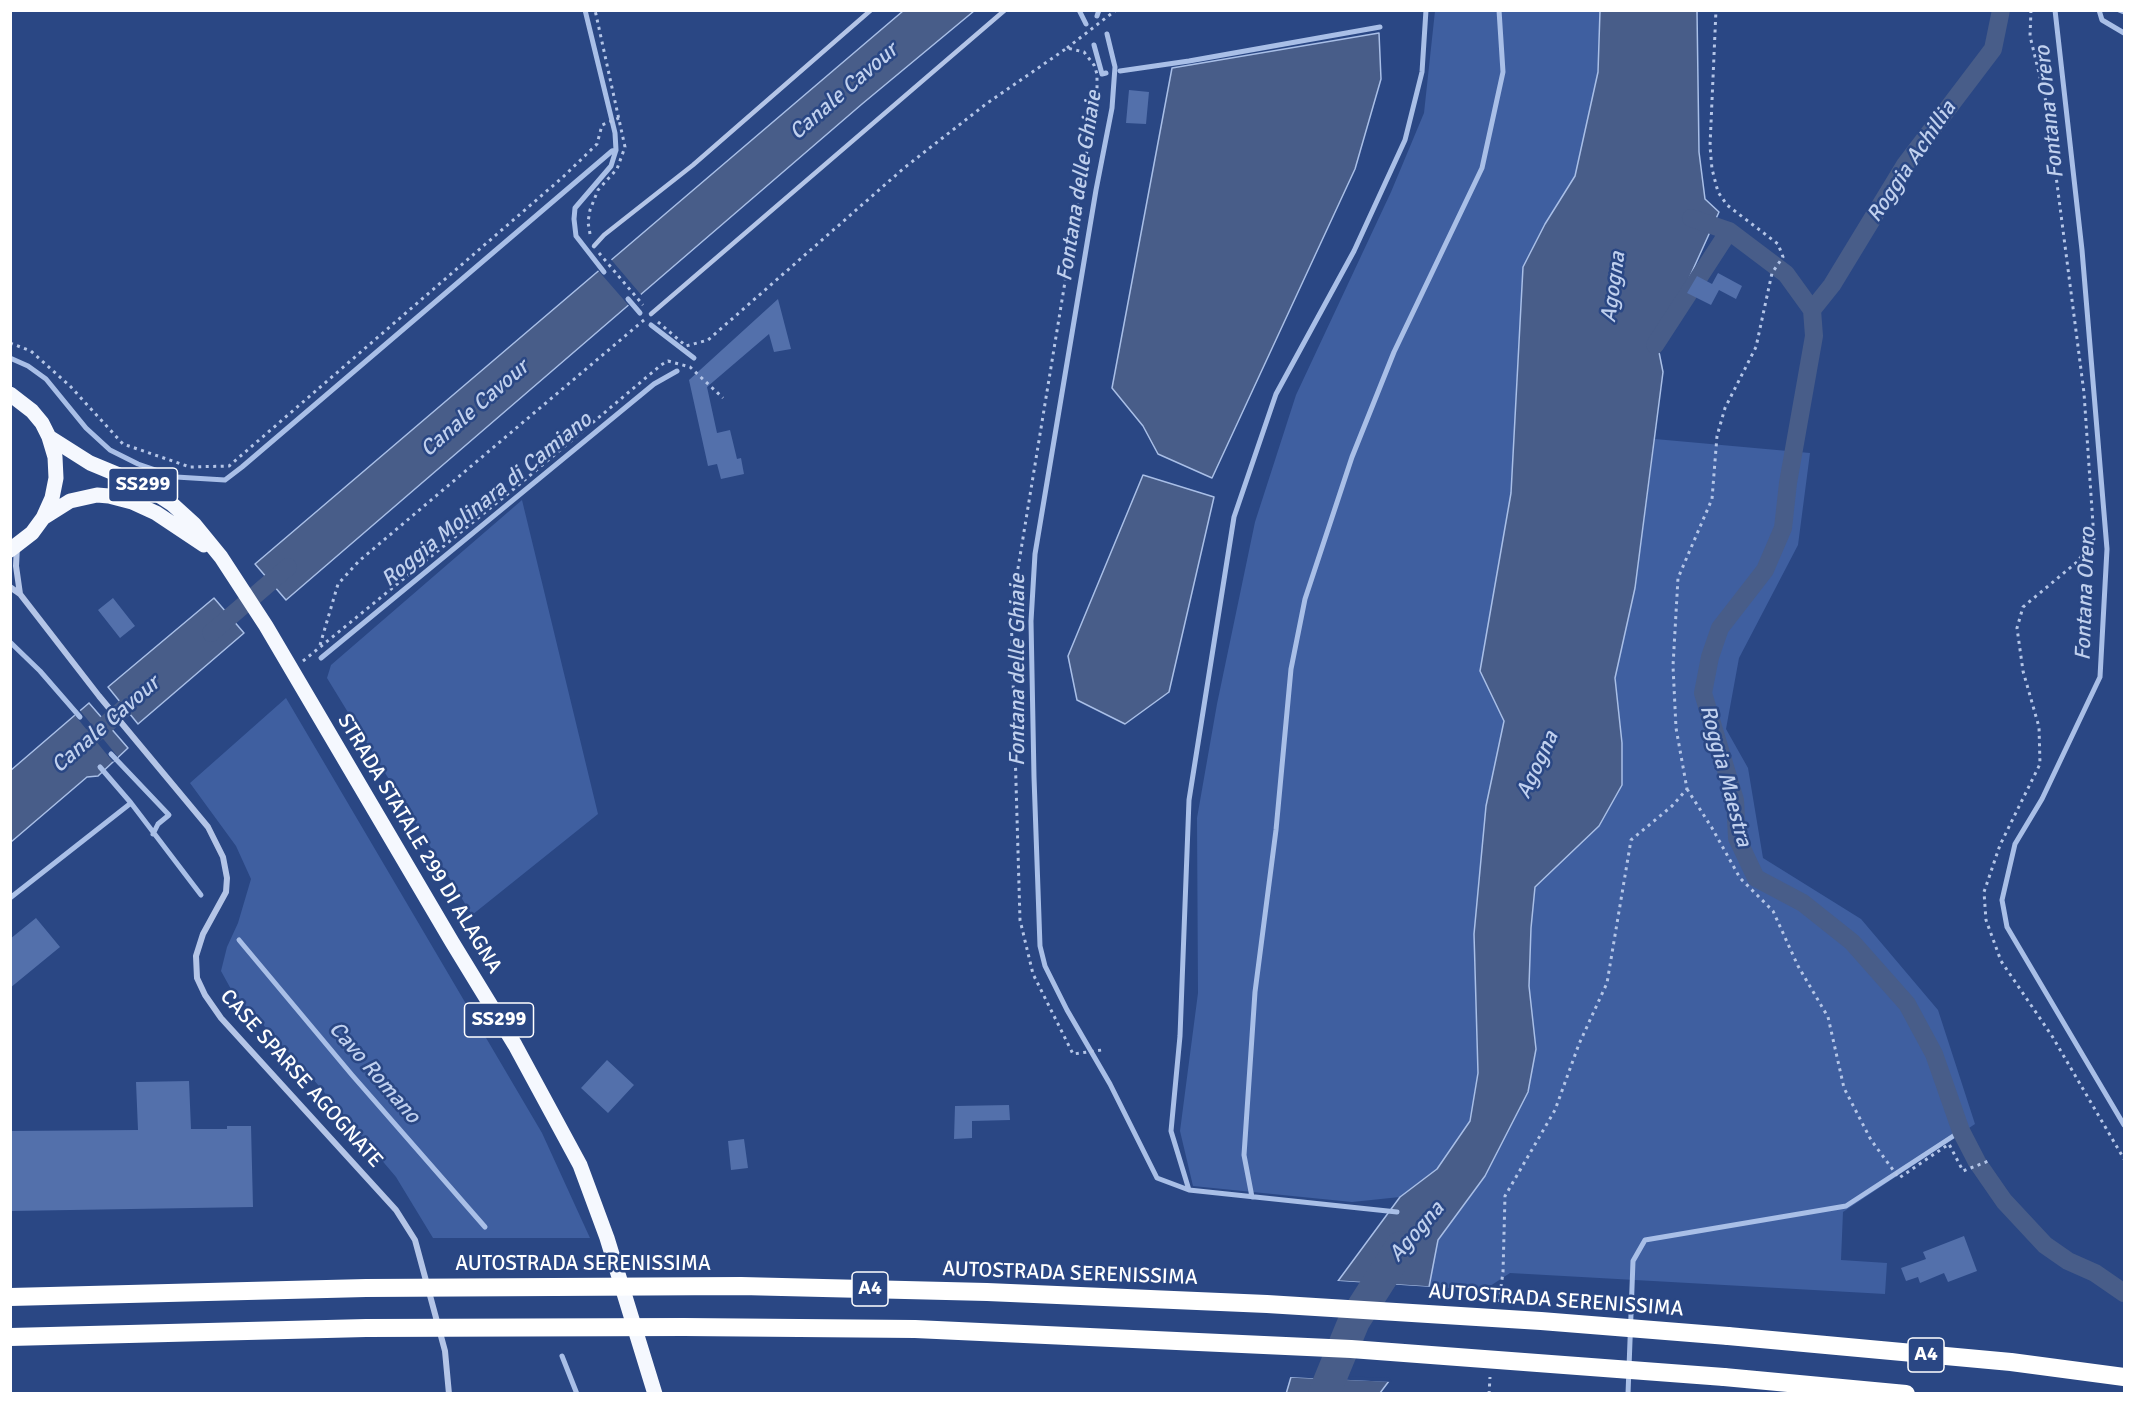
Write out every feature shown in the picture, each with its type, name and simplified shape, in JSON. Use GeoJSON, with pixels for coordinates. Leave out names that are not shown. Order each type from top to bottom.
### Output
{"type":"FeatureCollection","features":[{"type":"Feature","properties":{"kind":"highway","name":"AUTOSTRADA SERENISSIMA"},"geometry":{"type":"LineString","coordinates":[[10,1297],[366,1288],[741,1286],[987,1292],[1255,1304],[1541,1321],[2011,1362],[2124,1377]]}},
{"type":"Feature","properties":{"kind":"highway","name":"A4"},"geometry":{"type":"LineString","coordinates":[[10,1337],[377,1328],[915,1329],[1351,1349],[1724,1377],[1906,1394]]}},
{"type":"Feature","properties":{"kind":"main road","name":"SS299"},"geometry":{"type":"LineString","coordinates":[[10,393],[32,411],[49,437],[55,457],[56,478],[52,498],[44,518],[32,533],[14,548]]}},
{"type":"Feature","properties":{"kind":"main road","name":"STRADA STATALE 299 DI ALAGNA"},"geometry":{"type":"LineString","coordinates":[[49,437],[90,463],[143,485],[172,504],[194,524],[236,579],[292,669],[515,1045],[580,1165],[607,1238],[656,1394]]}},
{"type":"Feature","properties":{"kind":"main road","name":"STRADA STATALE 299 DI ALAGNA"},"geometry":{"type":"LineString","coordinates":[[44,518],[70,501],[97,495],[109,496],[132,502],[156,513],[221,557]]}},
{"type":"Feature","properties":{"kind":"street"},"geometry":{"type":"LineString","coordinates":[[14,548],[20,594]]}},
{"type":"Feature","properties":{"kind":"street","name":"CASE SPARSE AGOGNATE"},"geometry":{"type":"LineString","coordinates":[[10,587],[20,594],[99,696],[207,827],[223,857],[227,878],[226,892],[203,934],[196,956],[197,978],[205,995],[221,1018],[396,1210],[415,1240],[445,1352],[449,1394]]}},
{"type":"Feature","properties":{"kind":"lane"},"geometry":{"type":"LineString","coordinates":[[594,246],[604,235],[693,165],[871,10]]}},
{"type":"Feature","properties":{"kind":"lane"},"geometry":{"type":"LineString","coordinates":[[651,314],[1005,10]]}},
{"type":"Feature","properties":{"kind":"path"},"geometry":{"type":"LineString","coordinates":[[594,246],[589,233],[590,210],[598,190],[617,169],[626,147],[595,10]]}},
{"type":"Feature","properties":{"kind":"path"},"geometry":{"type":"LineString","coordinates":[[599,253],[645,308],[665,329],[686,346],[708,340],[904,168],[986,104],[1067,48],[1116,10]]}},
{"type":"Feature","properties":{"kind":"path"},"geometry":{"type":"LineString","coordinates":[[1716,10],[1710,146],[1718,192],[1727,205],[1778,244],[1783,257],[1772,273],[1756,347],[1725,408],[1717,436],[1712,499],[1678,578],[1673,666],[1675,718],[1687,789],[1740,878],[1773,911],[1798,966],[1828,1017],[1844,1088],[1871,1140],[1889,1166],[1899,1178],[1949,1144],[1963,1171],[1991,1160]]}},
{"type":"Feature","properties":{"kind":"path"},"geometry":{"type":"LineString","coordinates":[[2031,10],[2030,36],[2047,106],[2084,393],[2094,539],[2077,562],[2023,607],[2017,627],[2023,671],[2039,727],[2040,764],[2000,845],[1984,892],[1986,920],[2001,961],[2052,1036],[2124,1159]]}},
{"type":"Feature","properties":{"kind":"path"},"geometry":{"type":"LineString","coordinates":[[1067,48],[1084,52],[1094,65],[1098,74],[1097,102],[1082,178],[1011,611],[1020,920],[1033,974],[1073,1054],[1100,1050]]}},
{"type":"Feature","properties":{"kind":"path"},"geometry":{"type":"LineString","coordinates":[[10,343],[31,351],[70,386],[123,444],[190,467],[229,466],[563,177],[597,144],[602,125],[619,118]]}},
{"type":"Feature","properties":{"kind":"path"},"geometry":{"type":"LineString","coordinates":[[320,646],[338,584],[359,561],[651,314]]}},
{"type":"Feature","properties":{"kind":"path"},"geometry":{"type":"LineString","coordinates":[[292,669],[668,361],[690,367],[723,398]]}},
{"type":"Feature","properties":{"kind":"path"},"geometry":{"type":"LineString","coordinates":[[1499,1305],[1503,1272],[1505,1196],[1555,1110],[1579,1044],[1607,983],[1631,840],[1672,806],[1687,789]]}},
{"type":"Feature","properties":{"kind":"path"},"geometry":{"type":"LineString","coordinates":[[1489,1394],[1491,1371]]}},
{"type":"Feature","properties":{"kind":"shaded area"},"geometry":{"type":"Polygon","coordinates":[[[1435,11],[1600,11],[1598,72],[1575,176],[1545,224],[1523,267],[1511,493],[1480,671],[1504,721],[1474,934],[1478,1073],[1470,1121],[1437,1169],[1400,1197],[1352,1202],[1193,1186],[1180,1131],[1198,993],[1197,818],[1217,704],[1255,522],[1296,395],[1391,192],[1424,113],[1435,11]]]}},
{"type":"Feature","properties":{"kind":"shaded area"},"geometry":{"type":"Polygon","coordinates":[[[1655,439],[1810,453],[1798,545],[1739,658],[1726,729],[1748,768],[1763,858],[1861,919],[1938,1010],[1975,1124],[1843,1212],[1841,1260],[1887,1263],[1885,1294],[1510,1273],[1484,1290],[1429,1287],[1438,1240],[1485,1176],[1536,1049],[1529,986],[1535,887],[1599,826],[1622,743],[1615,678],[1635,588],[1655,439]]]}},
{"type":"Feature","properties":{"kind":"shaded area"},"geometry":{"type":"Polygon","coordinates":[[[522,500],[598,814],[472,915],[327,678],[331,665],[522,500]]]}},
{"type":"Feature","properties":{"kind":"shaded area"},"geometry":{"type":"Polygon","coordinates":[[[286,698],[542,1133],[590,1238],[433,1238],[396,1177],[313,1079],[232,991],[221,971],[251,879],[236,846],[190,783],[286,698]]]}},
{"type":"Feature","properties":{"kind":"water"},"geometry":{"type":"Polygon","coordinates":[[[903,11],[974,11],[862,104],[286,600],[255,564],[903,11]]]}},
{"type":"Feature","properties":{"kind":"water"},"geometry":{"type":"Polygon","coordinates":[[[1600,11],[1697,11],[1699,152],[1705,199],[1719,212],[1658,347],[1663,372],[1635,588],[1615,678],[1622,743],[1622,785],[1599,826],[1535,887],[1529,986],[1536,1049],[1528,1092],[1485,1176],[1438,1240],[1429,1287],[1338,1281],[1400,1197],[1437,1169],[1470,1121],[1478,1073],[1474,934],[1486,806],[1504,721],[1480,671],[1511,493],[1523,267],[1545,224],[1575,176],[1598,72],[1600,11]]]}},
{"type":"Feature","properties":{"kind":"water"},"geometry":{"type":"Polygon","coordinates":[[[1379,33],[1381,79],[1355,169],[1212,478],[1158,454],[1143,426],[1112,388],[1172,68],[1379,33]]]}},
{"type":"Feature","properties":{"kind":"water"},"geometry":{"type":"Polygon","coordinates":[[[1143,475],[1214,497],[1169,692],[1125,724],[1077,700],[1068,656],[1143,475]]]}},
{"type":"Feature","properties":{"kind":"water"},"geometry":{"type":"Polygon","coordinates":[[[214,598],[244,633],[138,724],[108,687],[214,598]]]}},
{"type":"Feature","properties":{"kind":"water"},"geometry":{"type":"Polygon","coordinates":[[[89,703],[128,748],[98,776],[87,777],[11,842],[10,771],[89,703]]]}},
{"type":"Feature","properties":{"kind":"water"},"geometry":{"type":"Polygon","coordinates":[[[1291,1377],[1389,1381],[1380,1393],[1286,1394],[1291,1377]]]}},
{"type":"Feature","properties":{"kind":"pier"},"geometry":{"type":"Polygon","coordinates":[[[609,257],[643,297],[630,307],[596,268],[609,257]]]}},
{"type":"Feature","properties":{"kind":"pier"},"geometry":{"type":"Polygon","coordinates":[[[78,708],[118,757],[113,762],[73,713],[78,708]]]}},
{"type":"Feature","properties":{"kind":"pier"},"geometry":{"type":"Polygon","coordinates":[[[1335,1281],[1432,1287],[1429,1290],[1338,1284],[1335,1281]]]}},
{"type":"Feature","properties":{"kind":"pier"},"geometry":{"type":"Polygon","coordinates":[[[1291,1374],[1389,1378],[1392,1382],[1288,1377],[1291,1374]]]}},
{"type":"Feature","properties":{"kind":"building"},"geometry":{"type":"Polygon","coordinates":[[[1129,90],[1149,92],[1146,124],[1126,123],[1129,90]]]}},
{"type":"Feature","properties":{"kind":"building"},"geometry":{"type":"Polygon","coordinates":[[[1718,273],[1742,286],[1736,299],[1719,290],[1711,305],[1687,293],[1697,276],[1712,284],[1718,273]]]}},
{"type":"Feature","properties":{"kind":"building"},"geometry":{"type":"Polygon","coordinates":[[[778,299],[791,349],[774,352],[769,334],[707,387],[717,433],[730,430],[737,459],[741,458],[744,474],[721,479],[717,464],[708,466],[689,380],[778,299]]]}},
{"type":"Feature","properties":{"kind":"building"},"geometry":{"type":"Polygon","coordinates":[[[113,598],[135,626],[120,638],[98,610],[113,598]]]}},
{"type":"Feature","properties":{"kind":"building"},"geometry":{"type":"Polygon","coordinates":[[[36,918],[60,947],[10,988],[10,939],[36,918]]]}},
{"type":"Feature","properties":{"kind":"building"},"geometry":{"type":"Polygon","coordinates":[[[607,1060],[634,1085],[608,1113],[581,1088],[607,1060]]]}},
{"type":"Feature","properties":{"kind":"building"},"geometry":{"type":"Polygon","coordinates":[[[189,1081],[191,1129],[251,1126],[253,1207],[10,1211],[10,1131],[138,1130],[136,1082],[189,1081]]]}},
{"type":"Feature","properties":{"kind":"building"},"geometry":{"type":"Polygon","coordinates":[[[1009,1105],[1010,1120],[972,1121],[972,1138],[954,1139],[955,1106],[1009,1105]]]}},
{"type":"Feature","properties":{"kind":"building"},"geometry":{"type":"Polygon","coordinates":[[[744,1139],[748,1168],[731,1170],[728,1141],[744,1139]]]}},
{"type":"Feature","properties":{"kind":"building"},"geometry":{"type":"Polygon","coordinates":[[[1964,1236],[1977,1271],[1948,1282],[1944,1273],[1920,1283],[1918,1277],[1906,1281],[1901,1268],[1926,1259],[1923,1252],[1964,1236]]]}},
{"type":"Feature","properties":{"kind":"waterway","name":"Roggia Molinara di Camiano"},"geometry":{"type":"LineString","coordinates":[[585,10],[615,133],[616,150],[611,166],[575,208],[574,219],[576,236],[604,272]]}},
{"type":"Feature","properties":{"kind":"waterway"},"geometry":{"type":"LineString","coordinates":[[1079,10],[1086,24]]}},
{"type":"Feature","properties":{"kind":"waterway","name":"Fontana delle Ghiaie"},"geometry":{"type":"LineString","coordinates":[[1097,16],[1099,10]]}},
{"type":"Feature","properties":{"kind":"waterway"},"geometry":{"type":"LineString","coordinates":[[1189,1190],[1171,1131],[1180,1036],[1189,800],[1234,517],[1276,394],[1354,251],[1405,140],[1422,72],[1426,10]]}},
{"type":"Feature","properties":{"kind":"waterway"},"geometry":{"type":"LineString","coordinates":[[1252,1197],[1244,1155],[1255,992],[1276,830],[1291,669],[1305,599],[1352,457],[1394,352],[1482,168],[1503,72],[1499,10]]}},
{"type":"Feature","properties":{"kind":"waterway","name":"Roggia Achillia"},"geometry":{"type":"LineString","coordinates":[[1812,310],[1832,285],[1905,165],[1993,49],[2001,10]]}},
{"type":"Feature","properties":{"kind":"waterway","name":"Fontana Orero"},"geometry":{"type":"LineString","coordinates":[[2055,10],[2082,250],[2107,549],[2100,677],[2042,799],[2015,844],[2002,900],[2007,927],[2124,1125]]}},
{"type":"Feature","properties":{"kind":"waterway"},"geometry":{"type":"LineString","coordinates":[[2099,10],[2102,20],[2124,33]]}},
{"type":"Feature","properties":{"kind":"waterway"},"geometry":{"type":"LineString","coordinates":[[2119,10],[2124,12]]}},
{"type":"Feature","properties":{"kind":"waterway"},"geometry":{"type":"LineString","coordinates":[[1120,71],[1380,27]]}},
{"type":"Feature","properties":{"kind":"waterway","name":"Fontana delle Ghiaie"},"geometry":{"type":"LineString","coordinates":[[1107,34],[1115,67],[1112,108],[1096,190],[1035,554],[1031,621],[1040,946],[1045,966],[1067,1010],[1110,1084],[1157,1178],[1189,1190],[1397,1212]]}},
{"type":"Feature","properties":{"kind":"waterway"},"geometry":{"type":"LineString","coordinates":[[1094,45],[1102,74],[1106,73]]}},
{"type":"Feature","properties":{"kind":"waterway"},"geometry":{"type":"LineString","coordinates":[[10,358],[28,366],[46,379],[86,428],[110,450],[138,464],[176,477],[225,480],[612,151],[616,150]]}},
{"type":"Feature","properties":{"kind":"waterway","name":"Roggia Maestra"},"geometry":{"type":"LineString","coordinates":[[1691,218],[1729,231],[1786,274],[1812,310],[1814,336],[1788,483],[1783,528],[1765,570],[1720,628],[1710,657],[1703,693],[1735,800],[1737,838],[1756,878],[1803,903],[1852,942],[1907,1004],[1934,1054],[1961,1131],[1977,1162],[2004,1201],[2045,1245],[2068,1261],[2095,1273],[2124,1293]]}},
{"type":"Feature","properties":{"kind":"waterway"},"geometry":{"type":"LineString","coordinates":[[1655,345],[1729,231]]}},
{"type":"Feature","properties":{"kind":"waterway","name":"Roggia Molinara di Camiano"},"geometry":{"type":"LineString","coordinates":[[628,299],[640,313]]}},
{"type":"Feature","properties":{"kind":"waterway","name":"Roggia Molinara di Camiano"},"geometry":{"type":"LineString","coordinates":[[651,325],[694,358]]}},
{"type":"Feature","properties":{"kind":"waterway","name":"Roggia Molinara di Camiano"},"geometry":{"type":"LineString","coordinates":[[321,658],[654,384],[677,371]]}},
{"type":"Feature","properties":{"kind":"waterway","name":"Canale Cavour"},"geometry":{"type":"LineString","coordinates":[[211,633],[288,567]]}},
{"type":"Feature","properties":{"kind":"waterway"},"geometry":{"type":"LineString","coordinates":[[10,642],[40,671],[80,717]]}},
{"type":"Feature","properties":{"kind":"waterway","name":"Canale Cavour"},"geometry":{"type":"LineString","coordinates":[[89,739],[143,692]]}},
{"type":"Feature","properties":{"kind":"waterway"},"geometry":{"type":"LineString","coordinates":[[111,754],[169,815],[158,824],[153,834]]}},
{"type":"Feature","properties":{"kind":"waterway","name":"Cavo Romano"},"geometry":{"type":"LineString","coordinates":[[100,767],[131,803],[201,895]]}},
{"type":"Feature","properties":{"kind":"waterway"},"geometry":{"type":"LineString","coordinates":[[10,898],[131,803]]}},
{"type":"Feature","properties":{"kind":"waterway","name":"Cavo Romano"},"geometry":{"type":"LineString","coordinates":[[239,940],[352,1075],[485,1227]]}},
{"type":"Feature","properties":{"kind":"waterway"},"geometry":{"type":"LineString","coordinates":[[1628,1394],[1633,1261],[1645,1240],[1846,1206],[1961,1131]]}},
{"type":"Feature","properties":{"kind":"waterway","name":"Agogna"},"geometry":{"type":"LineString","coordinates":[[1324,1394],[1354,1321],[1401,1247]]}},
{"type":"Feature","properties":{"kind":"waterway","name":"Cavo Romano"},"geometry":{"type":"LineString","coordinates":[[562,1356],[577,1394]]}}]}
